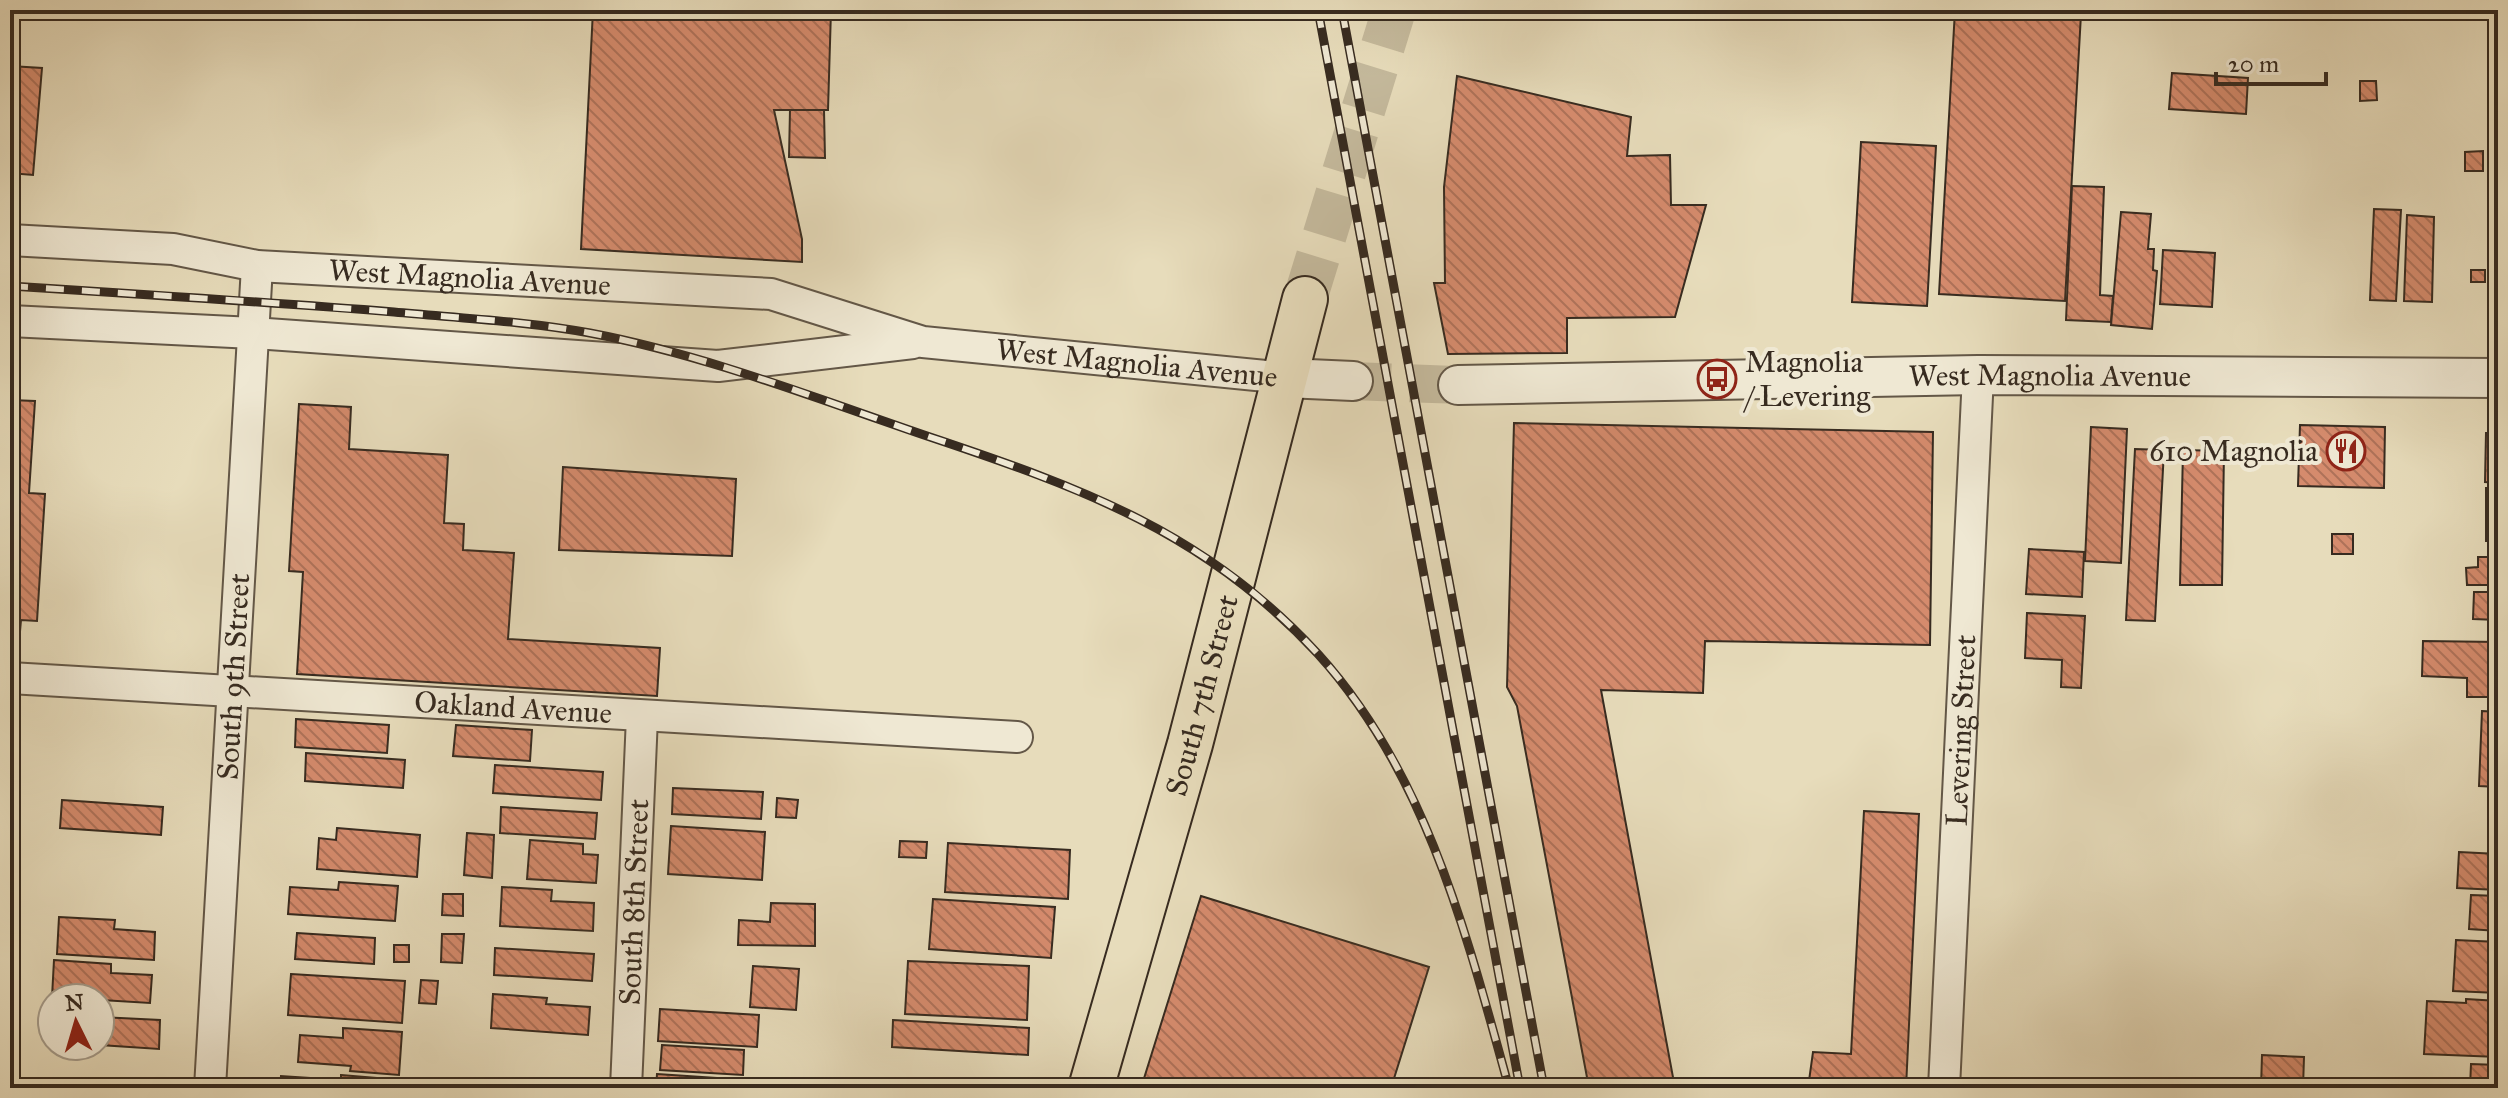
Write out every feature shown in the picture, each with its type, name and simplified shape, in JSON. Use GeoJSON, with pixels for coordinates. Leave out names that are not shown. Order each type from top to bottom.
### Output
{"type":"FeatureCollection","features":[{"type":"Feature","properties":{"kind":"main road","name":"South 7th Street"},"geometry":{"type":"LineString","coordinates":[[1091,1088],[1190,744],[1305,299]]}},
{"type":"Feature","properties":{"kind":"street","name":"West Magnolia Avenue"},"geometry":{"type":"LineString","coordinates":[[10,240],[173,249],[257,266],[771,294],[923,342],[1286,378],[1353,381]]}},
{"type":"Feature","properties":{"kind":"street","name":"South 9th Street"},"geometry":{"type":"LineString","coordinates":[[210,1088],[257,266]]}},
{"type":"Feature","properties":{"kind":"street","name":"West Magnolia Avenue"},"geometry":{"type":"LineString","coordinates":[[10,321],[253,333],[718,366],[923,342]]}},
{"type":"Feature","properties":{"kind":"street","name":"West Magnolia Avenue"},"geometry":{"type":"LineString","coordinates":[[1458,385],[1978,375],[2498,378]]}},
{"type":"Feature","properties":{"kind":"street","name":"Levering Street"},"geometry":{"type":"LineString","coordinates":[[1944,1088],[1978,375]]}},
{"type":"Feature","properties":{"kind":"street","name":"Oakland Avenue"},"geometry":{"type":"LineString","coordinates":[[10,678],[1017,737]]}},
{"type":"Feature","properties":{"kind":"street","name":"South 8th Street"},"geometry":{"type":"LineString","coordinates":[[626,1088],[642,717]]}},
{"type":"Feature","properties":{"kind":"building"},"geometry":{"type":"Polygon","coordinates":[[[593,10],[831,10],[828,110],[774,110],[802,239],[802,262],[581,249],[593,10]]]}},
{"type":"Feature","properties":{"kind":"building"},"geometry":{"type":"Polygon","coordinates":[[[1955,10],[2081,14],[2065,301],[1939,294],[1955,10]]]}},
{"type":"Feature","properties":{"kind":"building"},"geometry":{"type":"Polygon","coordinates":[[[10,66],[42,68],[33,175],[10,173],[10,66]]]}},
{"type":"Feature","properties":{"kind":"building"},"geometry":{"type":"Polygon","coordinates":[[[2172,73],[2248,78],[2246,114],[2169,109],[2172,73]]]}},
{"type":"Feature","properties":{"kind":"building"},"geometry":{"type":"Polygon","coordinates":[[[1457,76],[1631,117],[1627,156],[1670,155],[1671,205],[1706,205],[1675,317],[1567,318],[1567,353],[1448,354],[1434,283],[1445,283],[1444,187],[1457,76]]]}},
{"type":"Feature","properties":{"kind":"building"},"geometry":{"type":"Polygon","coordinates":[[[2360,81],[2376,81],[2377,100],[2360,101],[2360,81]]]}},
{"type":"Feature","properties":{"kind":"building"},"geometry":{"type":"Polygon","coordinates":[[[790,110],[824,110],[825,158],[789,157],[790,110]]]}},
{"type":"Feature","properties":{"kind":"building"},"geometry":{"type":"Polygon","coordinates":[[[1861,142],[1936,146],[1927,306],[1852,302],[1861,142]]]}},
{"type":"Feature","properties":{"kind":"building"},"geometry":{"type":"Polygon","coordinates":[[[2483,151],[2483,171],[2465,171],[2465,152],[2483,151]]]}},
{"type":"Feature","properties":{"kind":"building"},"geometry":{"type":"Polygon","coordinates":[[[2072,186],[2104,187],[2100,295],[2113,296],[2111,322],[2066,320],[2072,186]]]}},
{"type":"Feature","properties":{"kind":"building"},"geometry":{"type":"Polygon","coordinates":[[[2374,209],[2401,210],[2396,301],[2370,300],[2374,209]]]}},
{"type":"Feature","properties":{"kind":"building"},"geometry":{"type":"Polygon","coordinates":[[[2121,212],[2151,214],[2148,249],[2154,249],[2153,270],[2157,271],[2152,329],[2111,325],[2121,212]]]}},
{"type":"Feature","properties":{"kind":"building"},"geometry":{"type":"Polygon","coordinates":[[[2407,215],[2434,217],[2432,302],[2404,301],[2407,215]]]}},
{"type":"Feature","properties":{"kind":"building"},"geometry":{"type":"Polygon","coordinates":[[[2163,250],[2215,253],[2212,307],[2160,304],[2163,250]]]}},
{"type":"Feature","properties":{"kind":"building"},"geometry":{"type":"Polygon","coordinates":[[[2471,270],[2485,270],[2485,282],[2471,282],[2471,270]]]}},
{"type":"Feature","properties":{"kind":"building"},"geometry":{"type":"Polygon","coordinates":[[[10,400],[35,401],[29,493],[45,494],[37,621],[21,620],[19,643],[10,642],[10,400]]]}},
{"type":"Feature","properties":{"kind":"building"},"geometry":{"type":"Polygon","coordinates":[[[299,404],[351,407],[349,449],[448,455],[444,523],[464,524],[463,550],[514,553],[508,639],[660,648],[657,696],[297,674],[303,572],[289,571],[299,404]]]}},
{"type":"Feature","properties":{"kind":"building"},"geometry":{"type":"Polygon","coordinates":[[[1514,423],[1933,432],[1930,645],[1705,641],[1703,693],[1601,690],[1675,1088],[1589,1088],[1517,706],[1507,687],[1514,423]]]}},
{"type":"Feature","properties":{"kind":"building"},"geometry":{"type":"Polygon","coordinates":[[[2300,425],[2385,427],[2384,488],[2298,486],[2300,425]]]}},
{"type":"Feature","properties":{"kind":"building"},"geometry":{"type":"Polygon","coordinates":[[[2091,427],[2127,429],[2121,563],[2085,561],[2091,427]]]}},
{"type":"Feature","properties":{"kind":"building"},"geometry":{"type":"Polygon","coordinates":[[[2486,433],[2498,433],[2498,483],[2485,482],[2486,433]]]}},
{"type":"Feature","properties":{"kind":"building"},"geometry":{"type":"Polygon","coordinates":[[[2135,449],[2164,450],[2155,621],[2126,620],[2135,449]]]}},
{"type":"Feature","properties":{"kind":"building"},"geometry":{"type":"Polygon","coordinates":[[[2183,450],[2224,451],[2222,585],[2180,585],[2183,450]]]}},
{"type":"Feature","properties":{"kind":"building"},"geometry":{"type":"Polygon","coordinates":[[[563,467],[736,479],[732,556],[559,550],[563,467]]]}},
{"type":"Feature","properties":{"kind":"building"},"geometry":{"type":"Polygon","coordinates":[[[2486,488],[2498,488],[2498,541],[2486,541],[2486,488]]]}},
{"type":"Feature","properties":{"kind":"building"},"geometry":{"type":"Polygon","coordinates":[[[2332,534],[2353,534],[2353,554],[2332,554],[2332,534]]]}},
{"type":"Feature","properties":{"kind":"building"},"geometry":{"type":"Polygon","coordinates":[[[2029,549],[2084,552],[2082,597],[2026,594],[2029,549]]]}},
{"type":"Feature","properties":{"kind":"building"},"geometry":{"type":"Polygon","coordinates":[[[2478,557],[2498,557],[2498,585],[2467,585],[2466,568],[2478,567],[2478,557]]]}},
{"type":"Feature","properties":{"kind":"building"},"geometry":{"type":"Polygon","coordinates":[[[2474,592],[2498,592],[2498,620],[2473,619],[2474,592]]]}},
{"type":"Feature","properties":{"kind":"building"},"geometry":{"type":"Polygon","coordinates":[[[2027,613],[2085,616],[2081,688],[2061,687],[2062,660],[2025,658],[2027,613]]]}},
{"type":"Feature","properties":{"kind":"building"},"geometry":{"type":"Polygon","coordinates":[[[2423,641],[2498,642],[2498,697],[2467,697],[2467,678],[2422,676],[2423,641]]]}},
{"type":"Feature","properties":{"kind":"building"},"geometry":{"type":"Polygon","coordinates":[[[2482,711],[2498,712],[2498,787],[2479,786],[2482,711]]]}},
{"type":"Feature","properties":{"kind":"building"},"geometry":{"type":"Polygon","coordinates":[[[296,719],[389,725],[387,753],[295,747],[296,719]]]}},
{"type":"Feature","properties":{"kind":"building"},"geometry":{"type":"Polygon","coordinates":[[[456,725],[532,730],[530,761],[453,756],[456,725]]]}},
{"type":"Feature","properties":{"kind":"building"},"geometry":{"type":"Polygon","coordinates":[[[306,753],[405,760],[403,788],[305,781],[306,753]]]}},
{"type":"Feature","properties":{"kind":"building"},"geometry":{"type":"Polygon","coordinates":[[[495,765],[603,772],[601,800],[493,793],[495,765]]]}},
{"type":"Feature","properties":{"kind":"building"},"geometry":{"type":"Polygon","coordinates":[[[673,788],[763,792],[761,819],[672,814],[673,788]]]}},
{"type":"Feature","properties":{"kind":"building"},"geometry":{"type":"Polygon","coordinates":[[[777,798],[798,800],[796,818],[776,817],[777,798]]]}},
{"type":"Feature","properties":{"kind":"building"},"geometry":{"type":"Polygon","coordinates":[[[62,800],[163,807],[161,835],[60,828],[62,800]]]}},
{"type":"Feature","properties":{"kind":"building"},"geometry":{"type":"Polygon","coordinates":[[[501,807],[597,813],[595,839],[500,833],[501,807]]]}},
{"type":"Feature","properties":{"kind":"building"},"geometry":{"type":"Polygon","coordinates":[[[1864,811],[1919,814],[1906,1088],[1808,1088],[1813,1052],[1851,1054],[1864,811]]]}},
{"type":"Feature","properties":{"kind":"building"},"geometry":{"type":"Polygon","coordinates":[[[671,826],[765,832],[762,880],[668,874],[671,826]]]}},
{"type":"Feature","properties":{"kind":"building"},"geometry":{"type":"Polygon","coordinates":[[[337,828],[420,835],[417,877],[317,869],[319,838],[336,840],[337,828]]]}},
{"type":"Feature","properties":{"kind":"building"},"geometry":{"type":"Polygon","coordinates":[[[467,833],[494,835],[492,878],[464,875],[467,833]]]}},
{"type":"Feature","properties":{"kind":"building"},"geometry":{"type":"Polygon","coordinates":[[[530,840],[583,844],[583,854],[598,855],[596,883],[527,879],[530,840]]]}},
{"type":"Feature","properties":{"kind":"building"},"geometry":{"type":"Polygon","coordinates":[[[900,841],[927,842],[926,858],[899,857],[900,841]]]}},
{"type":"Feature","properties":{"kind":"building"},"geometry":{"type":"Polygon","coordinates":[[[948,843],[1070,850],[1068,899],[945,892],[948,843]]]}},
{"type":"Feature","properties":{"kind":"building"},"geometry":{"type":"Polygon","coordinates":[[[2459,852],[2498,854],[2498,890],[2457,888],[2459,852]]]}},
{"type":"Feature","properties":{"kind":"building"},"geometry":{"type":"Polygon","coordinates":[[[339,882],[398,886],[395,921],[288,914],[290,887],[338,890],[339,882]]]}},
{"type":"Feature","properties":{"kind":"building"},"geometry":{"type":"Polygon","coordinates":[[[502,887],[552,890],[551,901],[594,903],[593,931],[500,926],[502,887]]]}},
{"type":"Feature","properties":{"kind":"building"},"geometry":{"type":"Polygon","coordinates":[[[443,894],[463,894],[463,916],[442,915],[443,894]]]}},
{"type":"Feature","properties":{"kind":"building"},"geometry":{"type":"Polygon","coordinates":[[[2471,895],[2498,896],[2498,931],[2469,929],[2471,895]]]}},
{"type":"Feature","properties":{"kind":"building"},"geometry":{"type":"Polygon","coordinates":[[[1201,896],[1429,967],[1391,1088],[1141,1088],[1201,896]]]}},
{"type":"Feature","properties":{"kind":"building"},"geometry":{"type":"Polygon","coordinates":[[[933,899],[1055,907],[1051,958],[929,949],[933,899]]]}},
{"type":"Feature","properties":{"kind":"building"},"geometry":{"type":"Polygon","coordinates":[[[771,903],[815,904],[815,946],[738,945],[739,920],[770,922],[771,903]]]}},
{"type":"Feature","properties":{"kind":"building"},"geometry":{"type":"Polygon","coordinates":[[[59,917],[115,920],[114,929],[155,932],[154,960],[57,954],[59,917]]]}},
{"type":"Feature","properties":{"kind":"building"},"geometry":{"type":"Polygon","coordinates":[[[297,933],[375,938],[374,964],[295,959],[297,933]]]}},
{"type":"Feature","properties":{"kind":"building"},"geometry":{"type":"Polygon","coordinates":[[[442,934],[464,934],[462,963],[441,962],[442,934]]]}},
{"type":"Feature","properties":{"kind":"building"},"geometry":{"type":"Polygon","coordinates":[[[2456,940],[2498,942],[2498,993],[2453,991],[2456,940]]]}},
{"type":"Feature","properties":{"kind":"building"},"geometry":{"type":"Polygon","coordinates":[[[394,945],[409,945],[409,962],[394,962],[394,945]]]}},
{"type":"Feature","properties":{"kind":"building"},"geometry":{"type":"Polygon","coordinates":[[[495,948],[594,954],[592,981],[494,975],[495,948]]]}},
{"type":"Feature","properties":{"kind":"building"},"geometry":{"type":"Polygon","coordinates":[[[54,960],[111,964],[111,973],[152,975],[150,1003],[116,1001],[116,982],[53,982],[54,960]]]}},
{"type":"Feature","properties":{"kind":"building"},"geometry":{"type":"Polygon","coordinates":[[[908,961],[1029,966],[1027,1020],[905,1014],[908,961]]]}},
{"type":"Feature","properties":{"kind":"building"},"geometry":{"type":"Polygon","coordinates":[[[753,966],[799,969],[796,1010],[750,1007],[753,966]]]}},
{"type":"Feature","properties":{"kind":"building"},"geometry":{"type":"Polygon","coordinates":[[[291,974],[405,981],[402,1023],[288,1015],[291,974]]]}},
{"type":"Feature","properties":{"kind":"building"},"geometry":{"type":"Polygon","coordinates":[[[421,980],[438,981],[436,1004],[419,1003],[421,980]]]}},
{"type":"Feature","properties":{"kind":"building"},"geometry":{"type":"Polygon","coordinates":[[[493,994],[547,998],[546,1004],[590,1007],[588,1035],[491,1028],[493,994]]]}},
{"type":"Feature","properties":{"kind":"building"},"geometry":{"type":"Polygon","coordinates":[[[2466,999],[2498,1001],[2498,1057],[2424,1054],[2427,1001],[2466,1003],[2466,999]]]}},
{"type":"Feature","properties":{"kind":"building"},"geometry":{"type":"Polygon","coordinates":[[[660,1009],[759,1015],[757,1047],[658,1041],[660,1009]]]}},
{"type":"Feature","properties":{"kind":"building"},"geometry":{"type":"Polygon","coordinates":[[[116,1018],[160,1020],[159,1049],[116,1046],[116,1018]]]}},
{"type":"Feature","properties":{"kind":"building"},"geometry":{"type":"Polygon","coordinates":[[[893,1020],[1029,1028],[1028,1055],[892,1047],[893,1020]]]}},
{"type":"Feature","properties":{"kind":"building"},"geometry":{"type":"Polygon","coordinates":[[[343,1028],[402,1032],[399,1075],[350,1071],[351,1066],[298,1062],[300,1035],[343,1038],[343,1028]]]}},
{"type":"Feature","properties":{"kind":"building"},"geometry":{"type":"Polygon","coordinates":[[[662,1045],[744,1050],[743,1075],[660,1070],[662,1045]]]}},
{"type":"Feature","properties":{"kind":"building"},"geometry":{"type":"Polygon","coordinates":[[[2262,1055],[2304,1057],[2303,1088],[2261,1088],[2262,1055]]]}},
{"type":"Feature","properties":{"kind":"building"},"geometry":{"type":"Polygon","coordinates":[[[2471,1064],[2498,1065],[2498,1088],[2470,1088],[2471,1064]]]}},
{"type":"Feature","properties":{"kind":"building"},"geometry":{"type":"Polygon","coordinates":[[[657,1074],[746,1080],[745,1088],[656,1088],[657,1074]]]}},
{"type":"Feature","properties":{"kind":"building"},"geometry":{"type":"Polygon","coordinates":[[[341,1075],[388,1079],[388,1088],[280,1088],[281,1076],[341,1080],[341,1075]]]}},
{"type":"Feature","properties":{"kind":"tunnel"},"geometry":{"type":"LineString","coordinates":[[1305,299],[1394,10]]}},
{"type":"Feature","properties":{"kind":"tunnel"},"geometry":{"type":"LineString","coordinates":[[1353,381],[1458,385]]}},
{"type":"Feature","properties":{"kind":"railway"},"geometry":{"type":"LineString","coordinates":[[1318,10],[1520,1088]]}},
{"type":"Feature","properties":{"kind":"railway"},"geometry":{"type":"LineString","coordinates":[[1342,10],[1544,1088]]}},
{"type":"Feature","properties":{"kind":"railway"},"geometry":{"type":"LineString","coordinates":[[10,286],[394,312],[590,333],[676,353],[804,393],[1039,475],[1139,519],[1232,576],[1276,612],[1318,654],[1356,701],[1388,751],[1439,859],[1477,973],[1509,1088]]}},
{"type":"Feature","properties":{"kind":"place","name":"Magnolia / Levering"},"geometry":{"type":"Point","coordinates":[1717,379]}},
{"type":"Feature","properties":{"kind":"place","name":"610 Magnolia"},"geometry":{"type":"Point","coordinates":[2346,451]}}]}
